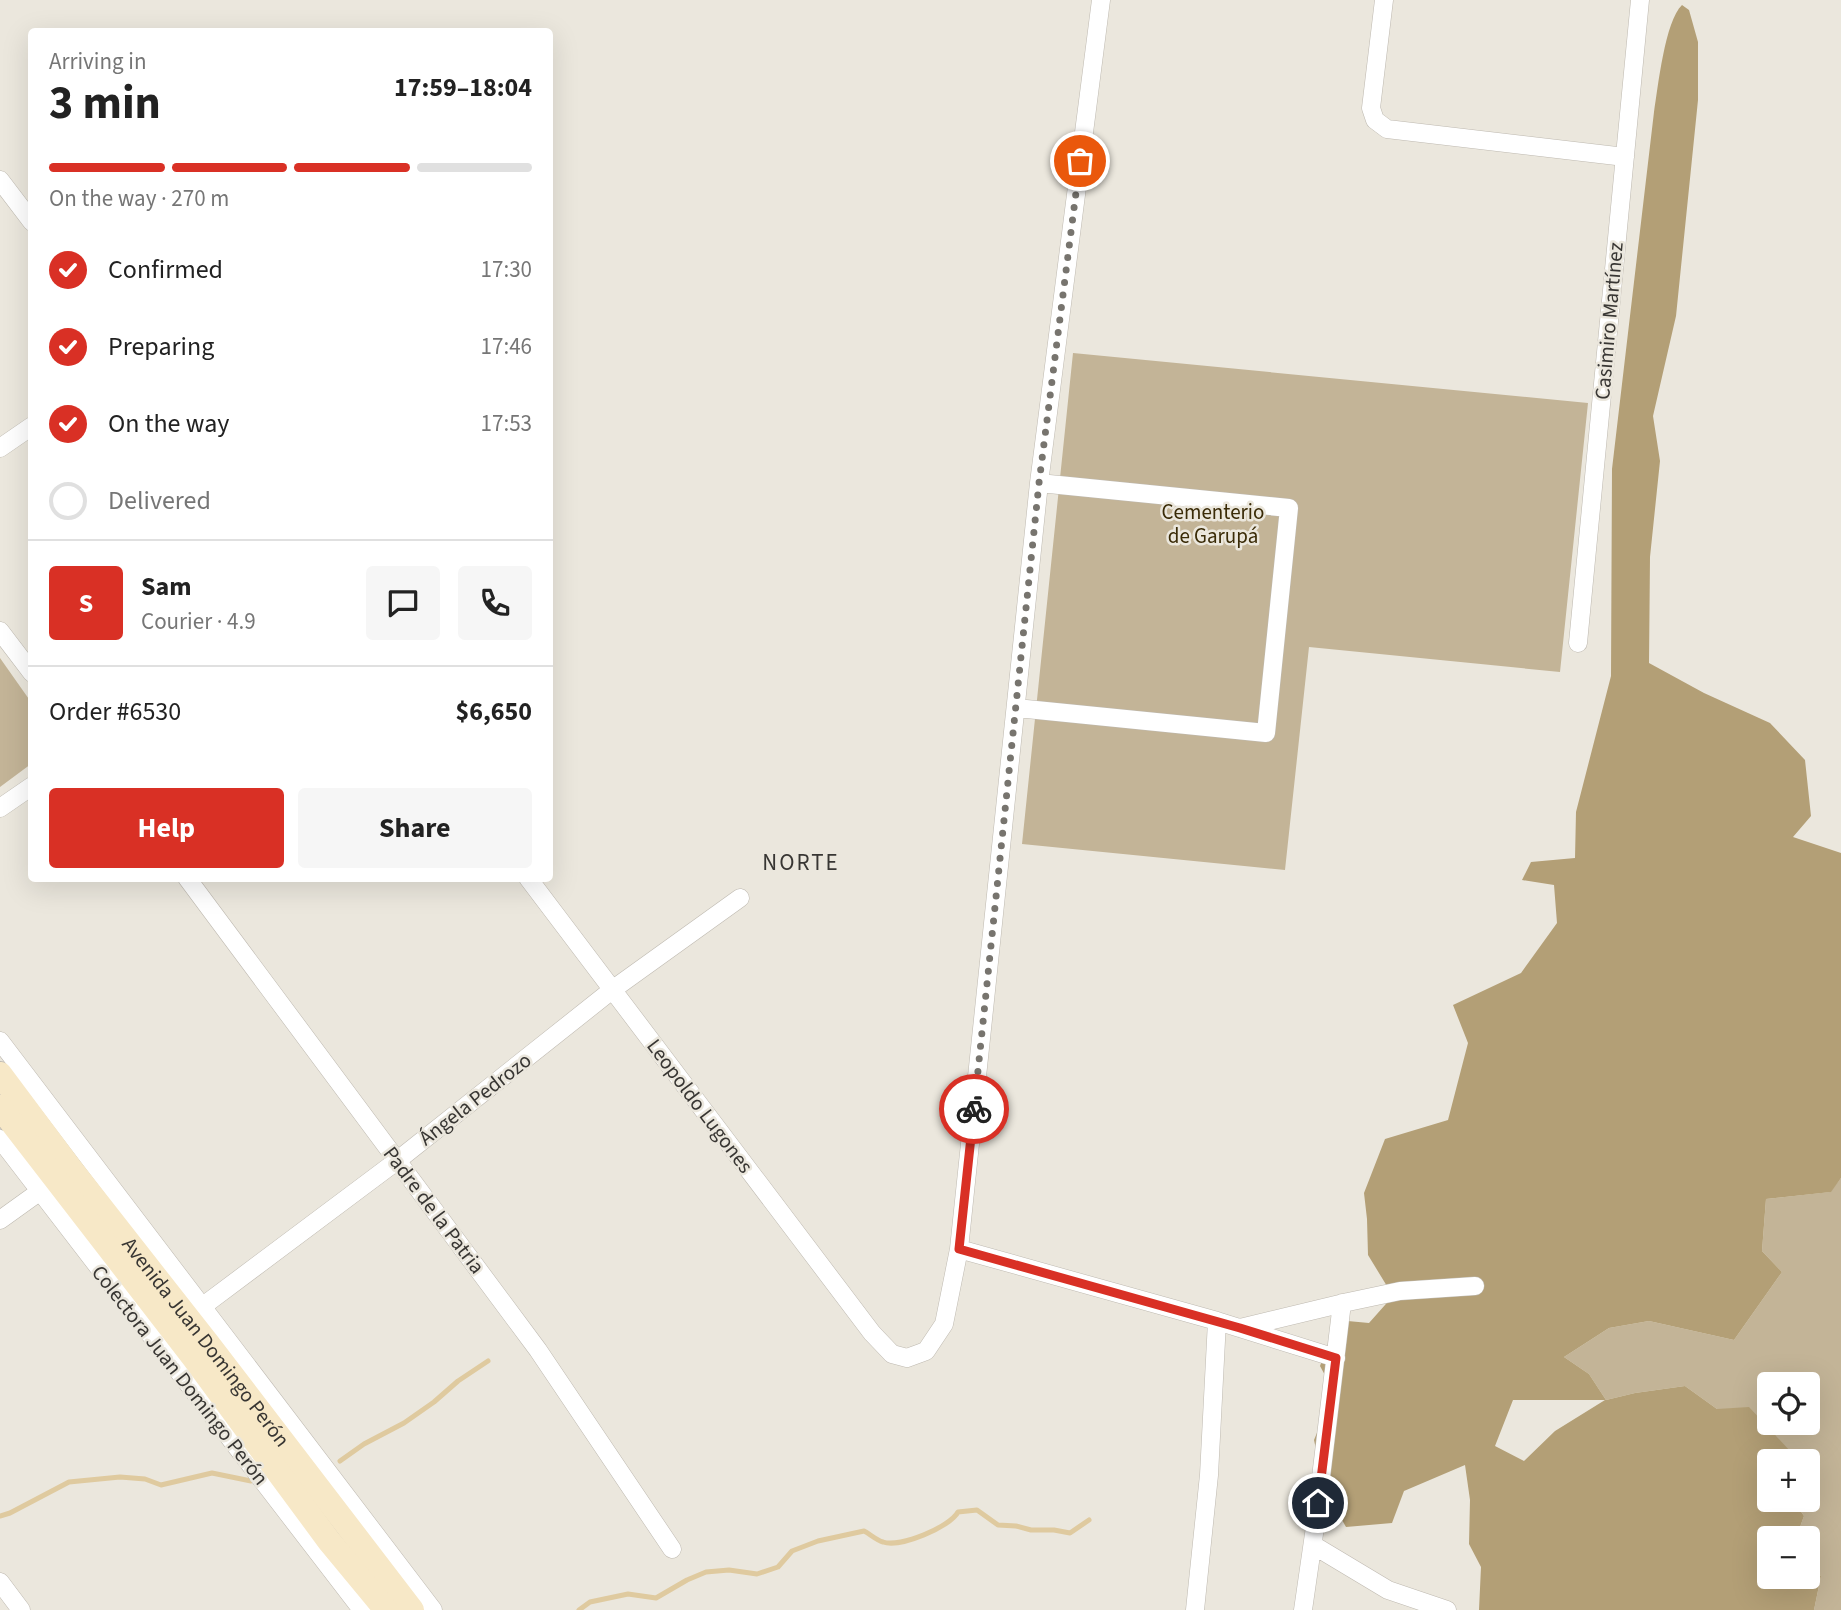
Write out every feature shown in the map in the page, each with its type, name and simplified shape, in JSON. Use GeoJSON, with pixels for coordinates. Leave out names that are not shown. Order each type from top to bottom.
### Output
{"type":"FeatureCollection","features":[{"type":"Feature","properties":{"kind":"main road","name":"Avenida Juan Domingo Perón"},"geometry":{"type":"LineString","coordinates":[[0,1074],[412,1610]]}},
{"type":"Feature","properties":{"kind":"main road","name":"Avenida Juan Domingo Perón"},"geometry":{"type":"LineString","coordinates":[[0,1107],[193,1357],[329,1541],[386,1610]]}},
{"type":"Feature","properties":{"kind":"street","name":"Leopoldo Lugones"},"geometry":{"type":"LineString","coordinates":[[531,882],[872,1333],[892,1354],[907,1358],[926,1351],[944,1324],[959,1249],[1039,483],[1101,0]]}},
{"type":"Feature","properties":{"kind":"street"},"geometry":{"type":"LineString","coordinates":[[1384,0],[1371,108],[1375,121],[1387,129],[1625,157]]}},
{"type":"Feature","properties":{"kind":"street","name":"Casimiro Martínez"},"geometry":{"type":"LineString","coordinates":[[1578,643],[1640,0]]}},
{"type":"Feature","properties":{"kind":"street"},"geometry":{"type":"LineString","coordinates":[[0,180],[28,217]]}},
{"type":"Feature","properties":{"kind":"street"},"geometry":{"type":"LineString","coordinates":[[0,448],[28,429]]}},
{"type":"Feature","properties":{"kind":"street"},"geometry":{"type":"LineString","coordinates":[[1016,708],[1266,733],[1289,508],[1039,483]]}},
{"type":"Feature","properties":{"kind":"street"},"geometry":{"type":"LineString","coordinates":[[0,631],[28,668]]}},
{"type":"Feature","properties":{"kind":"street"},"geometry":{"type":"LineString","coordinates":[[0,808],[28,789]]}},
{"type":"Feature","properties":{"kind":"street","name":"Padre de la Patria"},"geometry":{"type":"LineString","coordinates":[[190,882],[538,1350],[672,1549]]}},
{"type":"Feature","properties":{"kind":"street","name":"Ángela Pedrozo"},"geometry":{"type":"LineString","coordinates":[[203,1306],[398,1160],[612,990],[740,898]]}},
{"type":"Feature","properties":{"kind":"street"},"geometry":{"type":"LineString","coordinates":[[0,1041],[433,1610]]}},
{"type":"Feature","properties":{"kind":"street","name":"Colectora Juan Domingo Perón"},"geometry":{"type":"LineString","coordinates":[[0,1139],[362,1610]]}},
{"type":"Feature","properties":{"kind":"street"},"geometry":{"type":"LineString","coordinates":[[0,1220],[39,1192]]}},
{"type":"Feature","properties":{"kind":"street"},"geometry":{"type":"LineString","coordinates":[[959,1249],[1217,1321],[1336,1358]]}},
{"type":"Feature","properties":{"kind":"street"},"geometry":{"type":"LineString","coordinates":[[1240,1328],[1400,1291],[1475,1286]]}},
{"type":"Feature","properties":{"kind":"street"},"geometry":{"type":"LineString","coordinates":[[1303,1610],[1342,1303]]}},
{"type":"Feature","properties":{"kind":"street"},"geometry":{"type":"LineString","coordinates":[[1195,1610],[1209,1475],[1217,1321]]}},
{"type":"Feature","properties":{"kind":"street"},"geometry":{"type":"LineString","coordinates":[[1312,1545],[1388,1590],[1447,1610]]}},
{"type":"Feature","properties":{"kind":"street"},"geometry":{"type":"LineString","coordinates":[[0,1582],[21,1610]]}},
{"type":"Feature","properties":{"kind":"green space","name":"Cementerio de Garupá"},"geometry":{"type":"Polygon","coordinates":[[[1073,353],[1588,403],[1560,672],[1309,647],[1285,870],[1022,844],[1073,353]]]}},
{"type":"Feature","properties":{"kind":"green space"},"geometry":{"type":"Polygon","coordinates":[[[0,658],[28,698],[28,766],[0,787],[0,658]]]}},
{"type":"Feature","properties":{"kind":"green space"},"geometry":{"type":"Polygon","coordinates":[[[1841,1178],[1841,1610],[1814,1610],[1821,1576],[1820,1526],[1800,1526],[1804,1516],[1801,1512],[1820,1512],[1820,1449],[1787,1449],[1762,1435],[1820,1435],[1820,1372],[1757,1372],[1757,1432],[1717,1409],[1685,1386],[1606,1400],[1589,1374],[1564,1357],[1609,1328],[1649,1321],[1734,1340],[1782,1272],[1762,1251],[1766,1199],[1830,1192],[1841,1178]]]}},
{"type":"Feature","properties":{"kind":"shaded area"},"geometry":{"type":"Polygon","coordinates":[[[1682,5],[1689,10],[1698,42],[1698,100],[1676,316],[1653,416],[1660,461],[1650,557],[1649,663],[1704,693],[1770,723],[1805,760],[1811,816],[1793,837],[1841,853],[1841,1178],[1831,1192],[1766,1199],[1762,1251],[1782,1272],[1734,1340],[1649,1321],[1609,1328],[1564,1357],[1589,1374],[1606,1400],[1685,1386],[1717,1409],[1749,1407],[1757,1416],[1757,1435],[1775,1435],[1788,1449],[1757,1449],[1757,1512],[1801,1512],[1804,1516],[1800,1526],[1757,1526],[1757,1589],[1818,1589],[1814,1610],[1479,1610],[1481,1567],[1469,1544],[1470,1500],[1465,1465],[1404,1491],[1392,1523],[1346,1527],[1325,1490],[1314,1440],[1334,1392],[1320,1366],[1337,1320],[1369,1323],[1393,1296],[1368,1255],[1364,1193],[1385,1139],[1448,1120],[1468,1043],[1453,1005],[1521,973],[1557,923],[1554,885],[1522,880],[1531,862],[1575,858],[1576,812],[1611,676],[1612,469],[1654,112],[1671,25],[1682,5]],[[1513,1400],[1495,1446],[1524,1461],[1555,1431],[1605,1400],[1513,1400]]]}},
{"type":"Feature","properties":{"kind":"waterway"},"geometry":{"type":"LineString","coordinates":[[340,1461],[364,1444],[404,1423],[488,1361]]}},
{"type":"Feature","properties":{"kind":"waterway"},"geometry":{"type":"LineString","coordinates":[[0,1516],[69,1482],[120,1477],[145,1479],[161,1485],[212,1473],[251,1481]]}},
{"type":"Feature","properties":{"kind":"waterway"},"geometry":{"type":"LineString","coordinates":[[579,1610],[590,1602],[628,1594],[656,1598],[706,1572],[729,1570],[757,1574],[778,1567],[792,1551],[818,1541],[864,1531],[883,1542],[901,1542],[935,1530],[958,1512],[977,1510],[998,1525],[1070,1533],[1089,1520]]}},
{"type":"Feature","properties":{"kind":"way so far"},"geometry":{"type":"LineString","coordinates":[[974,1109],[1039,483],[1080,161]]}},
{"type":"Feature","properties":{"kind":"district","name":"NORTE"},"geometry":{"type":"Point","coordinates":[801,862]}},
{"type":"Feature","properties":{"kind":"route"},"geometry":{"type":"LineString","coordinates":[[974,1109],[959,1249],[1240,1328],[1336,1358],[1318,1503]]}}]}
